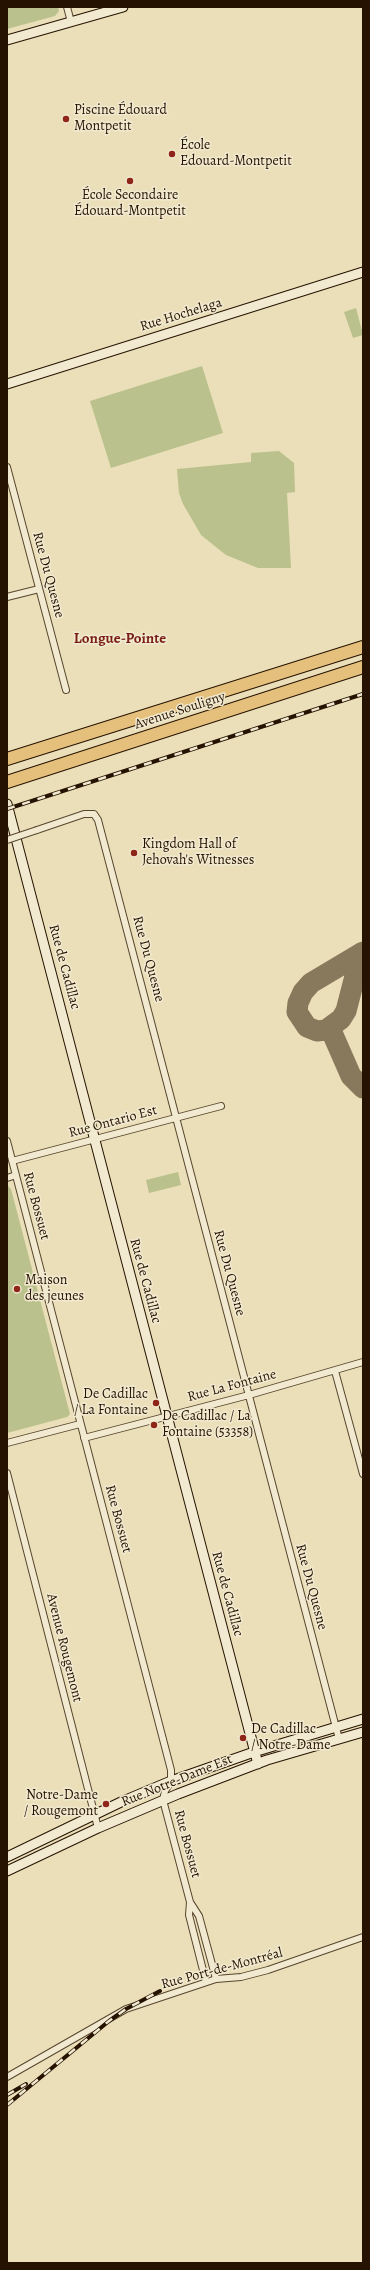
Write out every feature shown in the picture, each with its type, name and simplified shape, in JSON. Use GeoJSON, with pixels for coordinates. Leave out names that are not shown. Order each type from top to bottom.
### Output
{"type":"FeatureCollection","features":[{"type":"Feature","properties":{"kind":"highway","name":"Avenue Souligny"},"geometry":{"type":"LineString","coordinates":[[12,758],[363,647]]}},
{"type":"Feature","properties":{"kind":"highway","name":"Avenue Souligny"},"geometry":{"type":"LineString","coordinates":[[7,782],[363,667]]}},
{"type":"Feature","properties":{"kind":"main road"},"geometry":{"type":"LineString","coordinates":[[7,40],[123,7]]}},
{"type":"Feature","properties":{"kind":"main road","name":"Rue Hochelaga"},"geometry":{"type":"LineString","coordinates":[[7,384],[363,272]]}},
{"type":"Feature","properties":{"kind":"main road","name":"Rue de Cadillac"},"geometry":{"type":"LineString","coordinates":[[7,804],[258,1764]]}},
{"type":"Feature","properties":{"kind":"main road","name":"Rue Notre-Dame Est"},"geometry":{"type":"LineString","coordinates":[[7,1857],[95,1814],[171,1782],[254,1752],[363,1719]]}},
{"type":"Feature","properties":{"kind":"main road","name":"Rue Notre-Dame Est"},"geometry":{"type":"LineString","coordinates":[[7,1871],[98,1828],[163,1800],[258,1764],[363,1732]]}},
{"type":"Feature","properties":{"kind":"street"},"geometry":{"type":"LineString","coordinates":[[67,7],[71,22]]}},
{"type":"Feature","properties":{"kind":"street","name":"Rue Du Quesne"},"geometry":{"type":"LineString","coordinates":[[7,467],[66,690]]}},
{"type":"Feature","properties":{"kind":"street"},"geometry":{"type":"LineString","coordinates":[[7,597],[39,589]]}},
{"type":"Feature","properties":{"kind":"street","name":"Rue Du Quesne"},"geometry":{"type":"LineString","coordinates":[[7,840],[84,814],[94,814],[100,823],[339,1739]]}},
{"type":"Feature","properties":{"kind":"street","name":"Rue Ontario Est"},"geometry":{"type":"LineString","coordinates":[[12,1161],[221,1106]]}},
{"type":"Feature","properties":{"kind":"street","name":"Rue Bossuet"},"geometry":{"type":"LineString","coordinates":[[7,1141],[171,1770],[171,1782],[165,1791],[163,1800],[190,1902],[199,1916],[216,1979]]}},
{"type":"Feature","properties":{"kind":"street"},"geometry":{"type":"LineString","coordinates":[[7,1178],[16,1175]]}},
{"type":"Feature","properties":{"kind":"street","name":"Rue La Fontaine"},"geometry":{"type":"LineString","coordinates":[[84,1438],[249,1395],[363,1362]]}},
{"type":"Feature","properties":{"kind":"street"},"geometry":{"type":"LineString","coordinates":[[336,1371],[363,1474]]}},
{"type":"Feature","properties":{"kind":"street"},"geometry":{"type":"LineString","coordinates":[[7,1443],[80,1424]]}},
{"type":"Feature","properties":{"kind":"street","name":"Avenue Rougemont"},"geometry":{"type":"LineString","coordinates":[[7,1473],[98,1828]]}},
{"type":"Feature","properties":{"kind":"street","name":"Rue Bossuet"},"geometry":{"type":"LineString","coordinates":[[190,1902],[188,1916],[206,1982]]}},
{"type":"Feature","properties":{"kind":"street","name":"Rue Port-de-Montréal"},"geometry":{"type":"LineString","coordinates":[[7,2077],[126,2009],[216,1979],[241,1977],[268,1970],[363,1937]]}},
{"type":"Feature","properties":{"kind":"green space"},"geometry":{"type":"Polygon","coordinates":[[[7,7],[58,7],[59,11],[55,16],[7,29],[7,7]]]}},
{"type":"Feature","properties":{"kind":"green space"},"geometry":{"type":"Polygon","coordinates":[[[356,308],[363,335],[353,338],[344,312],[356,308]]]}},
{"type":"Feature","properties":{"kind":"green space"},"geometry":{"type":"Polygon","coordinates":[[[202,366],[223,433],[111,468],[90,401],[202,366]]]}},
{"type":"Feature","properties":{"kind":"green space"},"geometry":{"type":"Polygon","coordinates":[[[279,451],[294,463],[295,492],[287,493],[291,568],[258,568],[226,555],[201,535],[183,504],[179,493],[177,469],[251,462],[251,453],[279,451]]]}},
{"type":"Feature","properties":{"kind":"green space"},"geometry":{"type":"Polygon","coordinates":[[[178,1172],[181,1185],[149,1193],[146,1180],[178,1172]]]}},
{"type":"Feature","properties":{"kind":"green space"},"geometry":{"type":"Polygon","coordinates":[[[8,1186],[11,1189],[70,1414],[67,1417],[7,1433],[8,1186]]]}},
{"type":"Feature","properties":{"kind":"taxiway"},"geometry":{"type":"LineString","coordinates":[[361,953],[346,1011],[341,1019],[326,1030],[317,1031],[307,1027],[297,1012],[298,1003],[303,992],[311,983],[363,952]]}},
{"type":"Feature","properties":{"kind":"taxiway"},"geometry":{"type":"LineString","coordinates":[[330,1028],[351,1076],[363,1088]]}},
{"type":"Feature","properties":{"kind":"railway"},"geometry":{"type":"LineString","coordinates":[[7,809],[363,694]]}},
{"type":"Feature","properties":{"kind":"railway"},"geometry":{"type":"LineString","coordinates":[[7,2105],[109,2021],[126,2009],[160,1991]]}},
{"type":"Feature","properties":{"kind":"railway"},"geometry":{"type":"LineString","coordinates":[[7,2095],[26,2084]]}},
{"type":"Feature","properties":{"kind":"place","name":"Piscine Édouard Montpetit"},"geometry":{"type":"Point","coordinates":[66,119]}},
{"type":"Feature","properties":{"kind":"place","name":"École Edouard-Montpetit"},"geometry":{"type":"Point","coordinates":[172,154]}},
{"type":"Feature","properties":{"kind":"place","name":"École Secondaire Édouard-Montpetit"},"geometry":{"type":"Point","coordinates":[130,181]}},
{"type":"Feature","properties":{"kind":"place","name":"Kingdom Hall of Jehovah's Witnesses"},"geometry":{"type":"Point","coordinates":[134,853]}},
{"type":"Feature","properties":{"kind":"place","name":"Maison des jeunes"},"geometry":{"type":"Point","coordinates":[17,1289]}},
{"type":"Feature","properties":{"kind":"place","name":"De Cadillac / La Fontaine"},"geometry":{"type":"Point","coordinates":[156,1403]}},
{"type":"Feature","properties":{"kind":"place","name":"De Cadillac / La Fontaine (53358)"},"geometry":{"type":"Point","coordinates":[154,1425]}},
{"type":"Feature","properties":{"kind":"place","name":"De Cadillac / Notre-Dame"},"geometry":{"type":"Point","coordinates":[243,1738]}},
{"type":"Feature","properties":{"kind":"place","name":"Notre-Dame / Rougemont"},"geometry":{"type":"Point","coordinates":[106,1804]}},
{"type":"Feature","properties":{"kind":"district","name":"Longue-Pointe"},"geometry":{"type":"Point","coordinates":[120,639]}}]}
